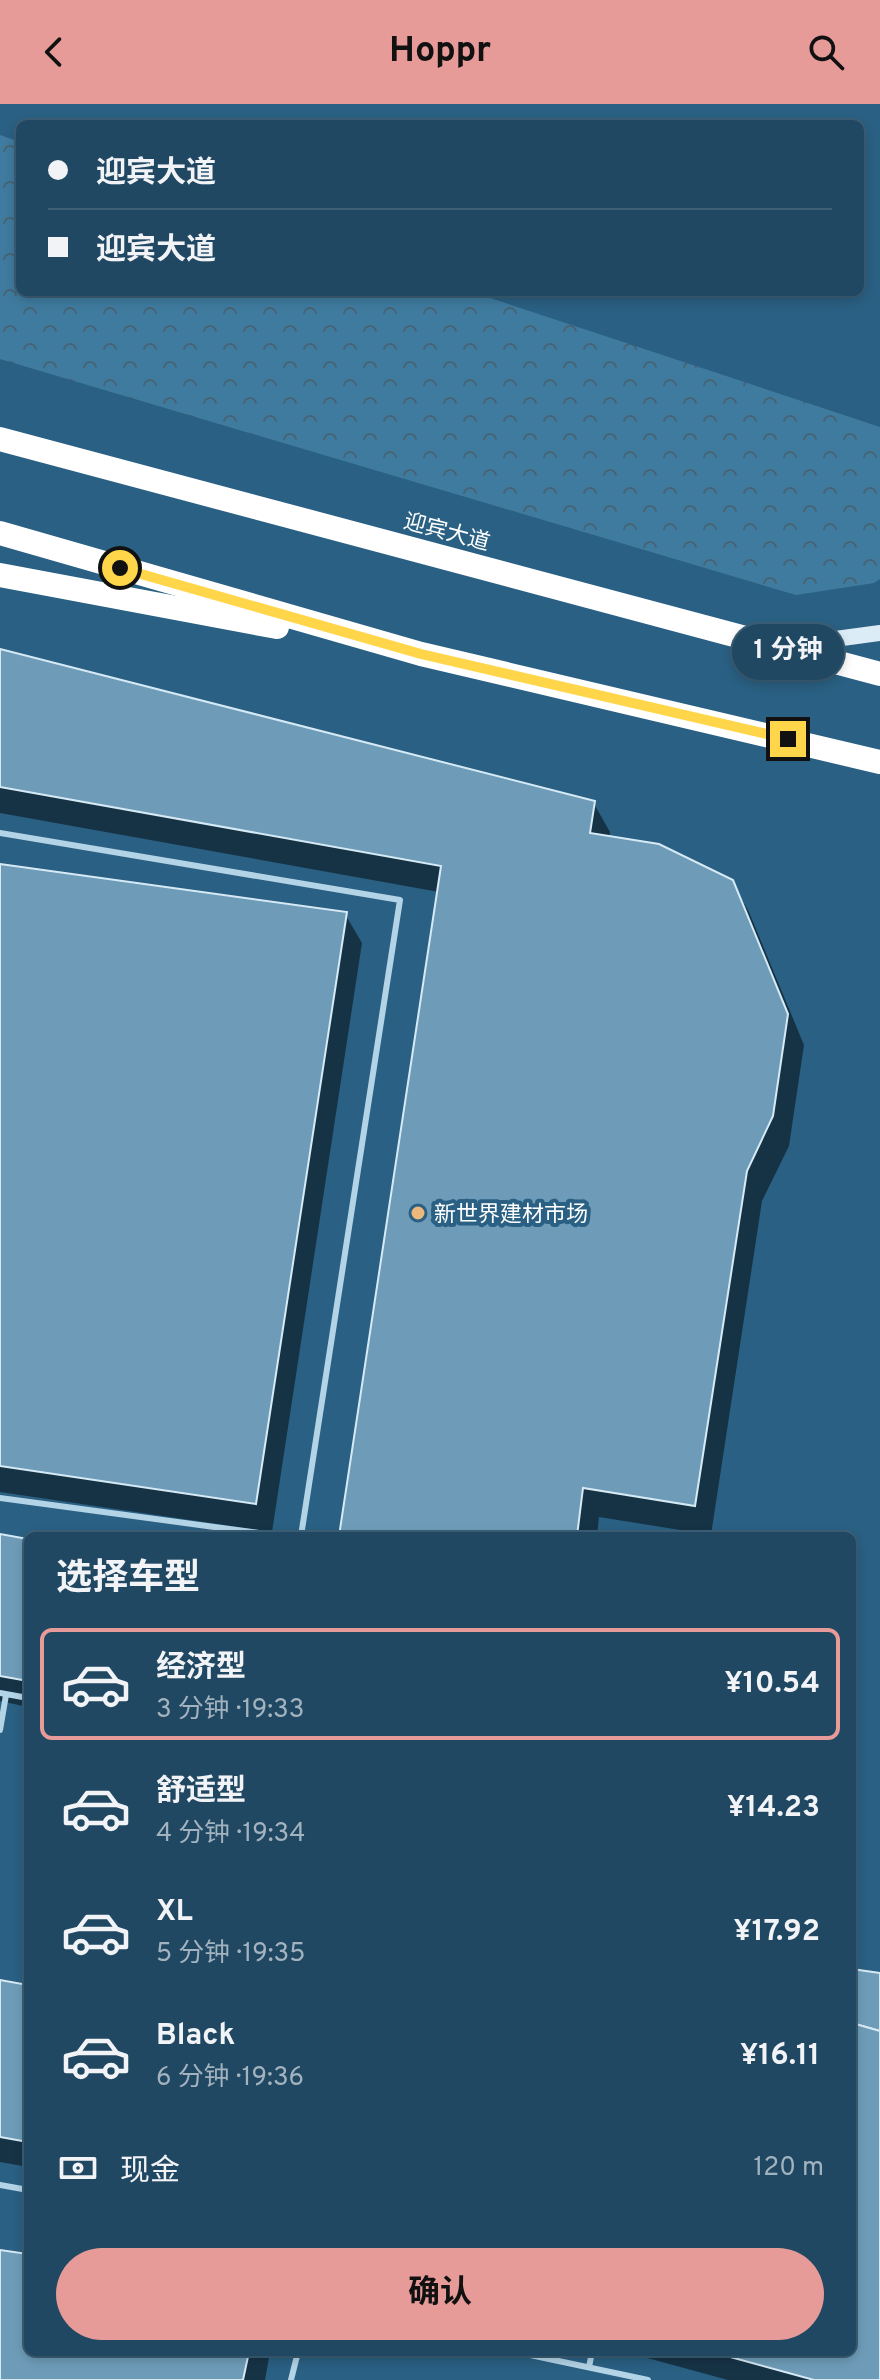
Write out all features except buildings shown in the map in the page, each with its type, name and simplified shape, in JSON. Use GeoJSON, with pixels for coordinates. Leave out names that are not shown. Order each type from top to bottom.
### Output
{"type":"FeatureCollection","features":[{"type":"Feature","properties":{"kind":"highway","name":"迎宾大道"},"geometry":{"type":"LineString","coordinates":[[0,439],[880,674]]}},
{"type":"Feature","properties":{"kind":"highway"},"geometry":{"type":"LineString","coordinates":[[0,533],[421,654]]}},
{"type":"Feature","properties":{"kind":"highway"},"geometry":{"type":"LineString","coordinates":[[0,575],[421,654],[880,762]]}},
{"type":"Feature","properties":{"kind":"main road"},"geometry":{"type":"LineString","coordinates":[[779,646],[880,633]]}},
{"type":"Feature","properties":{"kind":"lane"},"geometry":{"type":"LineString","coordinates":[[0,833],[400,900],[302,1532]]}},
{"type":"Feature","properties":{"kind":"lane"},"geometry":{"type":"LineString","coordinates":[[0,1498],[251,1532]]}},
{"type":"Feature","properties":{"kind":"lane"},"geometry":{"type":"LineString","coordinates":[[0,1730],[3,1694],[24,1697]]}},
{"type":"Feature","properties":{"kind":"lane"},"geometry":{"type":"LineString","coordinates":[[0,2185],[24,2189]]}},
{"type":"Feature","properties":{"kind":"lane"},"geometry":{"type":"LineString","coordinates":[[291,2380],[297,2356]]}},
{"type":"Feature","properties":{"kind":"lane"},"geometry":{"type":"LineString","coordinates":[[535,2356],[648,2380]]}},
{"type":"Feature","properties":{"kind":"lane"},"geometry":{"type":"LineString","coordinates":[[589,2367],[591,2356]]}},
{"type":"Feature","properties":{"kind":"green space"},"geometry":{"type":"Polygon","coordinates":[[[0,135],[16,141],[16,296],[484,296],[880,427],[880,579],[874,583],[796,595],[0,359],[0,135]]]}},
{"type":"Feature","properties":{"kind":"place","name":"新世界建材市场"},"geometry":{"type":"Point","coordinates":[418,1213]}},
{"type":"Feature","properties":{"kind":"route"},"geometry":{"type":"LineString","coordinates":[[120,568],[421,654],[788,739]]}}]}
